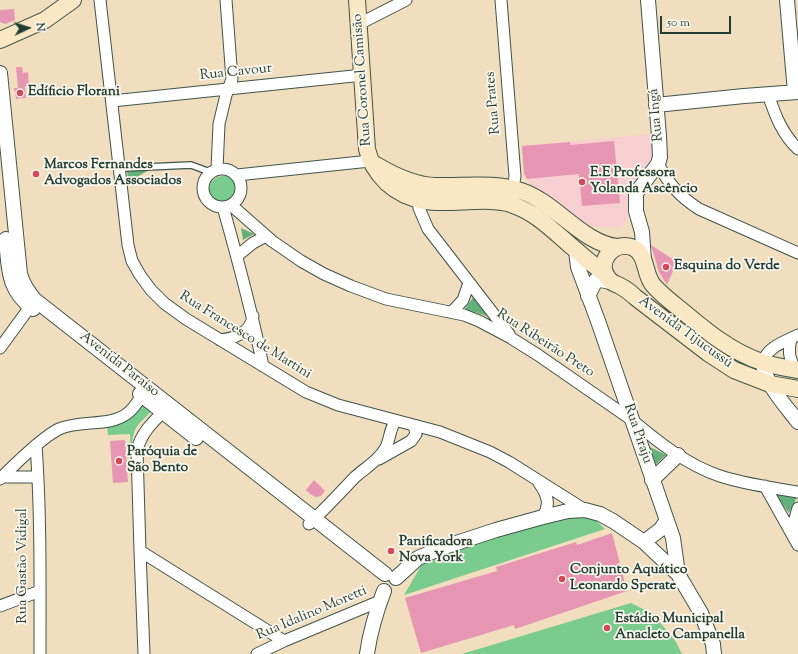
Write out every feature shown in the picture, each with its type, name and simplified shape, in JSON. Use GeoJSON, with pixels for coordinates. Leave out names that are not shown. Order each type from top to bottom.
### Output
{"type":"FeatureCollection","features":[{"type":"Feature","properties":{"kind":"main road"},"geometry":{"type":"LineString","coordinates":[[0,40],[45,20],[73,0]]}},
{"type":"Feature","properties":{"kind":"main road","name":"Rua Coronel Camisão"},"geometry":{"type":"LineString","coordinates":[[357,0],[366,138],[370,161]]}},
{"type":"Feature","properties":{"kind":"main road","name":"Avenida Tijucussú"},"geometry":{"type":"LineString","coordinates":[[370,161],[393,174],[421,184],[435,186],[501,187],[526,210],[539,218],[612,281],[725,365],[770,384],[798,389]]}},
{"type":"Feature","properties":{"kind":"main road","name":"Avenida Tijucussú"},"geometry":{"type":"LineString","coordinates":[[370,161],[381,177],[391,186],[403,194],[418,200],[433,202],[482,201],[512,196],[534,197],[599,242],[636,250],[642,256],[653,285],[699,325],[736,351],[762,362],[797,371]]}},
{"type":"Feature","properties":{"kind":"main road"},"geometry":{"type":"LineString","coordinates":[[612,281],[604,267],[605,258],[610,251],[622,246]]}},
{"type":"Feature","properties":{"kind":"main road","name":"Avenida Tijucussú"},"geometry":{"type":"LineString","coordinates":[[612,281],[630,286],[639,280],[643,274],[644,263]]}},
{"type":"Feature","properties":{"kind":"street","name":"Rua Francesco de Martini"},"geometry":{"type":"LineString","coordinates":[[100,0],[128,245],[132,261],[151,290],[164,303],[186,319],[306,392],[338,405],[440,432],[490,452],[509,462],[585,510]]}},
{"type":"Feature","properties":{"kind":"street"},"geometry":{"type":"LineString","coordinates":[[213,171],[219,124],[232,79],[226,0]]}},
{"type":"Feature","properties":{"kind":"street"},"geometry":{"type":"LineString","coordinates":[[359,24],[406,0]]}},
{"type":"Feature","properties":{"kind":"street","name":"Rua Prates"},"geometry":{"type":"LineString","coordinates":[[501,0],[515,176],[512,196]]}},
{"type":"Feature","properties":{"kind":"street","name":"Rua Ingá"},"geometry":{"type":"LineString","coordinates":[[648,0],[659,136],[660,157],[658,164]]}},
{"type":"Feature","properties":{"kind":"street"},"geometry":{"type":"LineString","coordinates":[[656,105],[796,92],[787,0]]}},
{"type":"Feature","properties":{"kind":"street","name":"Avenida Paraíso"},"geometry":{"type":"LineString","coordinates":[[0,73],[9,272],[13,287],[20,297],[33,304],[166,409],[312,521],[385,585]]}},
{"type":"Feature","properties":{"kind":"street","name":"Rua Cavour"},"geometry":{"type":"LineString","coordinates":[[112,101],[363,75]]}},
{"type":"Feature","properties":{"kind":"street"},"geometry":{"type":"LineString","coordinates":[[768,94],[781,129],[789,141],[798,149]]}},
{"type":"Feature","properties":{"kind":"street"},"geometry":{"type":"LineString","coordinates":[[237,175],[370,161]]}},
{"type":"Feature","properties":{"kind":"street"},"geometry":{"type":"LineString","coordinates":[[644,263],[643,240],[635,202],[636,193],[658,164],[674,189],[685,201],[699,210],[798,253]]}},
{"type":"Feature","properties":{"kind":"street","name":"Avenida Paraíso"},"geometry":{"type":"LineString","coordinates":[[0,166],[8,253]]}},
{"type":"Feature","properties":{"kind":"street"},"geometry":{"type":"LineString","coordinates":[[224,168],[232,170],[237,175],[241,181],[242,188],[237,201],[227,206],[216,206],[210,203],[203,191],[203,184],[206,178],[213,171],[224,168]]}},
{"type":"Feature","properties":{"kind":"street"},"geometry":{"type":"LineString","coordinates":[[421,184],[418,200],[422,216],[428,229],[511,338]]}},
{"type":"Feature","properties":{"kind":"street"},"geometry":{"type":"LineString","coordinates":[[227,206],[237,256],[253,316],[263,366]]}},
{"type":"Feature","properties":{"kind":"street","name":"Rua Ribeirão Preto"},"geometry":{"type":"LineString","coordinates":[[227,206],[301,261],[324,274],[351,286],[386,298],[471,317],[511,338],[632,420],[678,455],[698,466],[720,476],[798,492]]}},
{"type":"Feature","properties":{"kind":"street"},"geometry":{"type":"LineString","coordinates":[[622,246],[637,235],[639,223]]}},
{"type":"Feature","properties":{"kind":"street"},"geometry":{"type":"LineString","coordinates":[[237,256],[253,242],[266,236]]}},
{"type":"Feature","properties":{"kind":"street","name":"Rua Piraju"},"geometry":{"type":"LineString","coordinates":[[576,251],[578,267],[667,520],[676,550],[678,574]]}},
{"type":"Feature","properties":{"kind":"street"},"geometry":{"type":"LineString","coordinates":[[588,296],[596,280],[612,281]]}},
{"type":"Feature","properties":{"kind":"street"},"geometry":{"type":"LineString","coordinates":[[452,312],[464,300],[469,283]]}},
{"type":"Feature","properties":{"kind":"street"},"geometry":{"type":"LineString","coordinates":[[0,348],[33,304]]}},
{"type":"Feature","properties":{"kind":"street"},"geometry":{"type":"LineString","coordinates":[[220,340],[232,339],[242,334],[252,323],[253,316]]}},
{"type":"Feature","properties":{"kind":"street"},"geometry":{"type":"LineString","coordinates":[[794,337],[768,352],[762,362],[765,374],[770,384],[798,422]]}},
{"type":"Feature","properties":{"kind":"street"},"geometry":{"type":"LineString","coordinates":[[794,337],[789,355],[797,371]]}},
{"type":"Feature","properties":{"kind":"street"},"geometry":{"type":"LineString","coordinates":[[1,478],[36,445],[57,430],[70,425],[120,418],[129,412],[138,402],[144,391]]}},
{"type":"Feature","properties":{"kind":"street"},"geometry":{"type":"LineString","coordinates":[[144,654],[137,450],[140,439],[146,430],[166,409]]}},
{"type":"Feature","properties":{"kind":"street"},"geometry":{"type":"LineString","coordinates":[[312,521],[384,451],[389,442],[392,426],[396,421]]}},
{"type":"Feature","properties":{"kind":"street"},"geometry":{"type":"LineString","coordinates":[[375,461],[411,441],[416,434],[414,426]]}},
{"type":"Feature","properties":{"kind":"street","name":"Rua Gastão Vidigal"},"geometry":{"type":"LineString","coordinates":[[36,445],[38,478],[40,654]]}},
{"type":"Feature","properties":{"kind":"street"},"geometry":{"type":"LineString","coordinates":[[652,480],[678,455]]}},
{"type":"Feature","properties":{"kind":"street"},"geometry":{"type":"LineString","coordinates":[[1,478],[38,478]]}},
{"type":"Feature","properties":{"kind":"street","name":"Rua Francesco de Martini"},"geometry":{"type":"LineString","coordinates":[[537,480],[545,492],[548,501],[543,517]]}},
{"type":"Feature","properties":{"kind":"street"},"geometry":{"type":"LineString","coordinates":[[766,486],[796,540]]}},
{"type":"Feature","properties":{"kind":"street"},"geometry":{"type":"LineString","coordinates":[[796,540],[794,522],[798,508]]}},
{"type":"Feature","properties":{"kind":"street"},"geometry":{"type":"LineString","coordinates":[[367,654],[371,630],[385,585],[418,558],[428,553],[496,530],[568,511],[585,510],[600,514],[613,520],[644,542],[678,574],[701,613],[714,654]]}},
{"type":"Feature","properties":{"kind":"street"},"geometry":{"type":"LineString","coordinates":[[644,542],[661,529],[667,520]]}},
{"type":"Feature","properties":{"kind":"street"},"geometry":{"type":"LineString","coordinates":[[140,552],[284,641]]}},
{"type":"Feature","properties":{"kind":"street","name":"Rua Idalino Moretti"},"geometry":{"type":"LineString","coordinates":[[256,654],[284,641],[385,585]]}},
{"type":"Feature","properties":{"kind":"street"},"geometry":{"type":"LineString","coordinates":[[0,606],[40,591]]}},
{"type":"Feature","properties":{"kind":"lane"},"geometry":{"type":"LineString","coordinates":[[126,168],[191,165],[213,171]]}},
{"type":"Feature","properties":{"kind":"shaded area","name":"E.E Professora Yolanda Ascêncio"},"geometry":{"type":"Polygon","coordinates":[[[651,134],[653,159],[630,190],[627,198],[628,220],[621,227],[587,227],[530,184],[524,174],[522,146],[651,134]]]}},
{"type":"Feature","properties":{"kind":"green space"},"geometry":{"type":"Polygon","coordinates":[[[127,170],[149,170],[128,182],[127,170]]]}},
{"type":"Feature","properties":{"kind":"green space"},"geometry":{"type":"Polygon","coordinates":[[[223,176],[233,180],[237,190],[233,200],[223,204],[213,200],[209,190],[213,180],[223,176]]]}},
{"type":"Feature","properties":{"kind":"green space"},"geometry":{"type":"Polygon","coordinates":[[[241,228],[254,234],[243,240],[241,228]]]}},
{"type":"Feature","properties":{"kind":"green space"},"geometry":{"type":"Polygon","coordinates":[[[474,296],[490,317],[465,309],[474,296]]]}},
{"type":"Feature","properties":{"kind":"green space"},"geometry":{"type":"Polygon","coordinates":[[[142,404],[153,409],[138,425],[134,433],[132,453],[134,479],[131,476],[130,434],[108,435],[107,427],[121,422],[142,404]]]}},
{"type":"Feature","properties":{"kind":"green space"},"geometry":{"type":"Polygon","coordinates":[[[646,445],[666,455],[654,466],[646,445]]]}},
{"type":"Feature","properties":{"kind":"green space"},"geometry":{"type":"Polygon","coordinates":[[[774,493],[797,497],[789,513],[774,493]]]}},
{"type":"Feature","properties":{"kind":"green space"},"geometry":{"type":"Polygon","coordinates":[[[571,515],[593,518],[605,529],[404,595],[424,561],[506,531],[571,515]]]}},
{"type":"Feature","properties":{"kind":"green space","name":"Estádio Municipal Anacleto Campanella"},"geometry":{"type":"Polygon","coordinates":[[[631,603],[653,614],[676,642],[682,654],[462,654],[631,603]]]}},
{"type":"Feature","properties":{"kind":"building"},"geometry":{"type":"Polygon","coordinates":[[[14,9],[15,20],[5,24],[0,22],[0,10],[14,9]]]}},
{"type":"Feature","properties":{"kind":"building"},"geometry":{"type":"Polygon","coordinates":[[[16,67],[22,67],[23,73],[28,72],[29,86],[25,87],[26,98],[16,99],[14,88],[18,88],[16,67]]]}},
{"type":"Feature","properties":{"kind":"building"},"geometry":{"type":"Polygon","coordinates":[[[614,141],[620,203],[582,206],[579,174],[527,179],[524,174],[522,146],[570,142],[570,145],[614,141]]]}},
{"type":"Feature","properties":{"kind":"building","name":"Esquina do Verde"},"geometry":{"type":"Polygon","coordinates":[[[651,245],[677,262],[667,285],[659,272],[651,245]]]}},
{"type":"Feature","properties":{"kind":"building","name":"Paróquia de São Bento"},"geometry":{"type":"Polygon","coordinates":[[[125,440],[128,482],[113,483],[110,441],[125,440]]]}},
{"type":"Feature","properties":{"kind":"building"},"geometry":{"type":"Polygon","coordinates":[[[314,480],[325,491],[321,496],[316,497],[306,490],[314,480]]]}},
{"type":"Feature","properties":{"kind":"building"},"geometry":{"type":"Polygon","coordinates":[[[612,533],[627,591],[515,629],[514,625],[421,653],[405,598],[497,571],[496,567],[576,542],[577,545],[612,533]]]}},
{"type":"Feature","properties":{"kind":"place","name":"Edíficio Florani"},"geometry":{"type":"Point","coordinates":[20,93]}},
{"type":"Feature","properties":{"kind":"place","name":"Marcos Fernandes Advogados Associados"},"geometry":{"type":"Point","coordinates":[36,174]}},
{"type":"Feature","properties":{"kind":"place","name":"E.E Professora Yolanda Ascêncio"},"geometry":{"type":"Point","coordinates":[582,182]}},
{"type":"Feature","properties":{"kind":"place","name":"Esquina do Verde"},"geometry":{"type":"Point","coordinates":[666,267]}},
{"type":"Feature","properties":{"kind":"place","name":"Paróquia de São Bento"},"geometry":{"type":"Point","coordinates":[119,461]}},
{"type":"Feature","properties":{"kind":"place","name":"Panificadora Nova York"},"geometry":{"type":"Point","coordinates":[391,551]}},
{"type":"Feature","properties":{"kind":"place","name":"Conjunto Aquático Leonardo Sperate"},"geometry":{"type":"Point","coordinates":[562,579]}},
{"type":"Feature","properties":{"kind":"place","name":"Estádio Municipal Anacleto Campanella"},"geometry":{"type":"Point","coordinates":[607,628]}}]}
